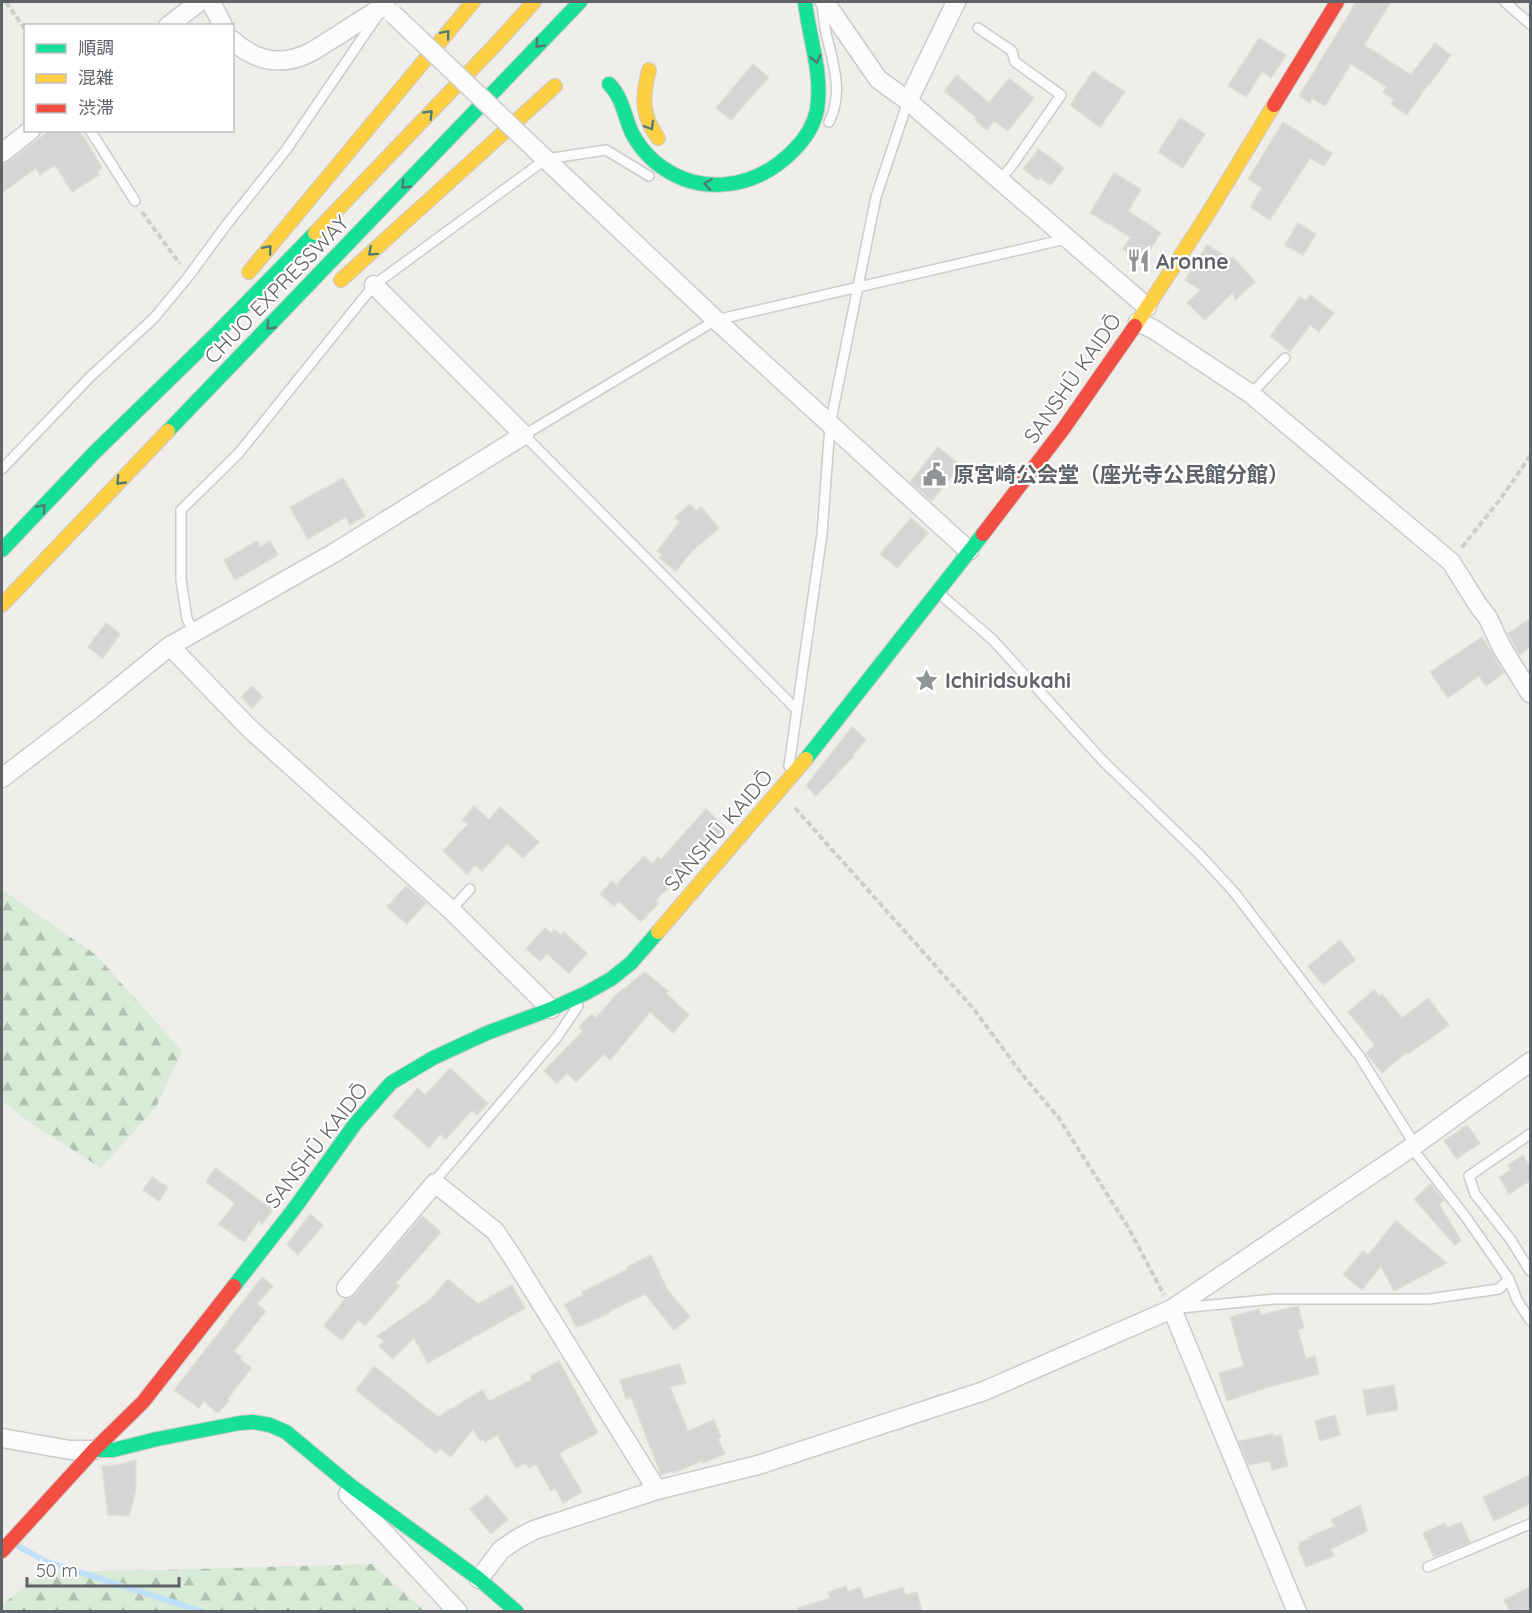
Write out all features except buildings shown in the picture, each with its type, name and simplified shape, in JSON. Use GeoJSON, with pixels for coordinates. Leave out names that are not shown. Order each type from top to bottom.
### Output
{"type":"FeatureCollection","features":[{"type":"Feature","properties":{"kind":"main road"},"geometry":{"type":"LineString","coordinates":[[241,282],[473,2]]}},
{"type":"Feature","properties":{"kind":"main road","name":"CHUO EXPRESSWAY"},"geometry":{"type":"LineString","coordinates":[[2,550],[94,453],[217,333],[328,219],[534,2]]}},
{"type":"Feature","properties":{"kind":"main road","name":"CHUO EXPRESSWAY"},"geometry":{"type":"LineString","coordinates":[[2,605],[580,2]]}},
{"type":"Feature","properties":{"kind":"main road"},"geometry":{"type":"LineString","coordinates":[[609,84],[618,94],[634,137],[665,170],[679,177],[706,184],[722,185],[751,180],[766,174],[793,152],[812,125],[817,111],[818,64],[805,12],[805,2]]}},
{"type":"Feature","properties":{"kind":"main road","name":"SANSHŪ KAIDŌ"},"geometry":{"type":"LineString","coordinates":[[2,1551],[94,1450],[143,1402],[294,1209],[355,1124],[392,1083],[433,1058],[487,1033],[551,1009],[611,979],[631,963],[783,787],[938,593],[1064,428],[1143,315],[1209,212],[1337,2]]}},
{"type":"Feature","properties":{"kind":"main road"},"geometry":{"type":"LineString","coordinates":[[649,70],[643,94],[646,119],[652,131],[667,147]]}},
{"type":"Feature","properties":{"kind":"main road"},"geometry":{"type":"LineString","coordinates":[[333,286],[555,86]]}},
{"type":"Feature","properties":{"kind":"main road"},"geometry":{"type":"LineString","coordinates":[[94,453],[203,327]]}},
{"type":"Feature","properties":{"kind":"main road"},"geometry":{"type":"LineString","coordinates":[[147,453],[280,334]]}},
{"type":"Feature","properties":{"kind":"main road"},"geometry":{"type":"LineString","coordinates":[[94,1450],[114,1450],[226,1425],[253,1422],[270,1425],[297,1440],[351,1486],[479,1579],[517,1611]]}},
{"type":"Feature","properties":{"kind":"street"},"geometry":{"type":"LineString","coordinates":[[171,24],[199,2]]}},
{"type":"Feature","properties":{"kind":"street"},"geometry":{"type":"LineString","coordinates":[[211,2],[222,24]]}},
{"type":"Feature","properties":{"kind":"street"},"geometry":{"type":"LineString","coordinates":[[823,2],[878,79],[909,101],[1067,239],[1143,315],[1153,329],[1251,394],[1451,562],[1488,618],[1502,648],[1530,693]]}},
{"type":"Feature","properties":{"kind":"street"},"geometry":{"type":"LineString","coordinates":[[909,101],[956,2]]}},
{"type":"Feature","properties":{"kind":"street"},"geometry":{"type":"LineString","coordinates":[[234,42],[256,57],[290,60],[309,53],[388,7],[716,320],[969,551]]}},
{"type":"Feature","properties":{"kind":"street"},"geometry":{"type":"LineString","coordinates":[[2,153],[28,132]]}},
{"type":"Feature","properties":{"kind":"street"},"geometry":{"type":"LineString","coordinates":[[2,778],[170,646],[334,553],[524,435],[374,285]]}},
{"type":"Feature","properties":{"kind":"street"},"geometry":{"type":"LineString","coordinates":[[170,646],[249,728],[451,910],[551,1009]]}},
{"type":"Feature","properties":{"kind":"street"},"geometry":{"type":"LineString","coordinates":[[479,1579],[501,1550],[534,1530],[657,1490],[758,1465],[984,1391],[1172,1309],[1413,1146],[1530,1062]]}},
{"type":"Feature","properties":{"kind":"street"},"geometry":{"type":"LineString","coordinates":[[346,1288],[435,1184],[495,1232],[520,1268],[657,1490]]}},
{"type":"Feature","properties":{"kind":"street"},"geometry":{"type":"LineString","coordinates":[[1172,1309],[1297,1611]]}},
{"type":"Feature","properties":{"kind":"street"},"geometry":{"type":"LineString","coordinates":[[2,1438],[70,1450],[94,1450]]}},
{"type":"Feature","properties":{"kind":"street"},"geometry":{"type":"LineString","coordinates":[[297,1440],[458,1611]]}},
{"type":"Feature","properties":{"kind":"lane"},"geometry":{"type":"LineString","coordinates":[[823,2],[826,30],[837,76],[834,112],[826,128]]}},
{"type":"Feature","properties":{"kind":"lane"},"geometry":{"type":"LineString","coordinates":[[1505,2],[1530,24]]}},
{"type":"Feature","properties":{"kind":"lane"},"geometry":{"type":"LineString","coordinates":[[2,469],[90,377],[154,318],[286,150],[366,34],[388,7]]}},
{"type":"Feature","properties":{"kind":"lane"},"geometry":{"type":"LineString","coordinates":[[978,28],[1012,51],[1015,62],[1061,95],[1011,168],[999,180]]}},
{"type":"Feature","properties":{"kind":"lane"},"geometry":{"type":"LineString","coordinates":[[783,787],[822,534],[830,425],[876,197],[909,101]]}},
{"type":"Feature","properties":{"kind":"lane"},"geometry":{"type":"LineString","coordinates":[[91,132],[135,201]]}},
{"type":"Feature","properties":{"kind":"lane"},"geometry":{"type":"LineString","coordinates":[[194,633],[187,619],[181,580],[181,510],[238,454],[374,285],[541,155],[606,150],[660,183]]}},
{"type":"Feature","properties":{"kind":"lane"},"geometry":{"type":"LineString","coordinates":[[796,709],[524,435],[716,320],[1067,239]]}},
{"type":"Feature","properties":{"kind":"lane"},"geometry":{"type":"LineString","coordinates":[[1251,394],[1285,357]]}},
{"type":"Feature","properties":{"kind":"lane"},"geometry":{"type":"LineString","coordinates":[[938,593],[993,640],[1103,761],[1199,854],[1234,892],[1360,1057],[1413,1146],[1509,1279],[1517,1300],[1530,1320]]}},
{"type":"Feature","properties":{"kind":"lane"},"geometry":{"type":"LineString","coordinates":[[451,910],[470,889]]}},
{"type":"Feature","properties":{"kind":"lane"},"geometry":{"type":"LineString","coordinates":[[435,1184],[439,1176],[557,1037],[586,993]]}},
{"type":"Feature","properties":{"kind":"lane"},"geometry":{"type":"LineString","coordinates":[[1530,1134],[1469,1176],[1475,1194],[1530,1271]]}},
{"type":"Feature","properties":{"kind":"lane"},"geometry":{"type":"LineString","coordinates":[[1172,1309],[1274,1299],[1429,1299],[1499,1288],[1509,1279]]}},
{"type":"Feature","properties":{"kind":"lane"},"geometry":{"type":"LineString","coordinates":[[1428,1567],[1530,1524]]}},
{"type":"Feature","properties":{"kind":"path"},"geometry":{"type":"LineString","coordinates":[[6,2],[24,28]]}},
{"type":"Feature","properties":{"kind":"path"},"geometry":{"type":"LineString","coordinates":[[135,201],[188,277]]}},
{"type":"Feature","properties":{"kind":"path"},"geometry":{"type":"LineString","coordinates":[[1451,562],[1502,497],[1530,456]]}},
{"type":"Feature","properties":{"kind":"path"},"geometry":{"type":"LineString","coordinates":[[783,787],[973,1008],[1021,1073],[1058,1117],[1128,1227],[1172,1309]]}},
{"type":"Feature","properties":{"kind":"green space"},"geometry":{"type":"Polygon","coordinates":[[[2,890],[96,955],[182,1051],[156,1107],[101,1168],[29,1122],[2,1101],[2,890]]]}},
{"type":"Feature","properties":{"kind":"green space"},"geometry":{"type":"Polygon","coordinates":[[[372,1564],[425,1611],[12,1612],[2,1609],[2,1605],[42,1572],[372,1564]]]}},
{"type":"Feature","properties":{"kind":"waterway"},"geometry":{"type":"LineString","coordinates":[[18,1546],[45,1561],[204,1612]]}},
{"type":"Feature","properties":{"kind":"traffic: fast"},"geometry":{"type":"LineString","coordinates":[[168,431],[580,2]]}},
{"type":"Feature","properties":{"kind":"traffic: fast"},"geometry":{"type":"LineString","coordinates":[[609,84],[614,89],[632,133],[639,144],[655,162],[672,173],[690,181],[708,184],[727,184],[762,173],[779,163],[798,146],[816,116],[817,69],[805,2]]}},
{"type":"Feature","properties":{"kind":"traffic: fast"},"geometry":{"type":"LineString","coordinates":[[2,550],[94,453],[315,233]]}},
{"type":"Feature","properties":{"kind":"traffic: fast"},"geometry":{"type":"LineString","coordinates":[[806,759],[983,534]]}},
{"type":"Feature","properties":{"kind":"traffic: fast"},"geometry":{"type":"LineString","coordinates":[[234,1286],[294,1209],[355,1124],[391,1083],[433,1058],[487,1033],[551,1009],[611,979],[631,963],[658,932]]}},
{"type":"Feature","properties":{"kind":"traffic: fast"},"geometry":{"type":"LineString","coordinates":[[94,1450],[113,1450],[240,1423],[253,1422],[270,1425],[286,1432],[351,1486],[479,1579],[517,1612]]}},
{"type":"Feature","properties":{"kind":"traffic: slow"},"geometry":{"type":"LineString","coordinates":[[249,272],[473,2]]}},
{"type":"Feature","properties":{"kind":"traffic: slow"},"geometry":{"type":"LineString","coordinates":[[315,233],[534,2]]}},
{"type":"Feature","properties":{"kind":"traffic: slow"},"geometry":{"type":"LineString","coordinates":[[649,70],[644,106],[648,121],[658,138]]}},
{"type":"Feature","properties":{"kind":"traffic: slow"},"geometry":{"type":"LineString","coordinates":[[341,280],[555,86]]}},
{"type":"Feature","properties":{"kind":"traffic: slow"},"geometry":{"type":"LineString","coordinates":[[1135,326],[1209,212],[1274,105]]}},
{"type":"Feature","properties":{"kind":"traffic: slow"},"geometry":{"type":"LineString","coordinates":[[2,605],[168,431]]}},
{"type":"Feature","properties":{"kind":"traffic: slow"},"geometry":{"type":"LineString","coordinates":[[658,932],[806,759]]}},
{"type":"Feature","properties":{"kind":"traffic: jam"},"geometry":{"type":"LineString","coordinates":[[1274,105],[1337,2]]}},
{"type":"Feature","properties":{"kind":"traffic: jam"},"geometry":{"type":"LineString","coordinates":[[983,534],[1064,428],[1135,326]]}},
{"type":"Feature","properties":{"kind":"traffic: jam"},"geometry":{"type":"LineString","coordinates":[[2,1551],[94,1450],[143,1402],[234,1286]]}},
{"type":"Feature","properties":{"kind":"place","name":"Aronne"},"geometry":{"type":"Point","coordinates":[1138,261]}},
{"type":"Feature","properties":{"kind":"place","name":"原宮崎公会堂（座光寺公民館分館）"},"geometry":{"type":"Point","coordinates":[935,474]}},
{"type":"Feature","properties":{"kind":"place","name":"Ichiridsukahi"},"geometry":{"type":"Point","coordinates":[927,680]}}]}
